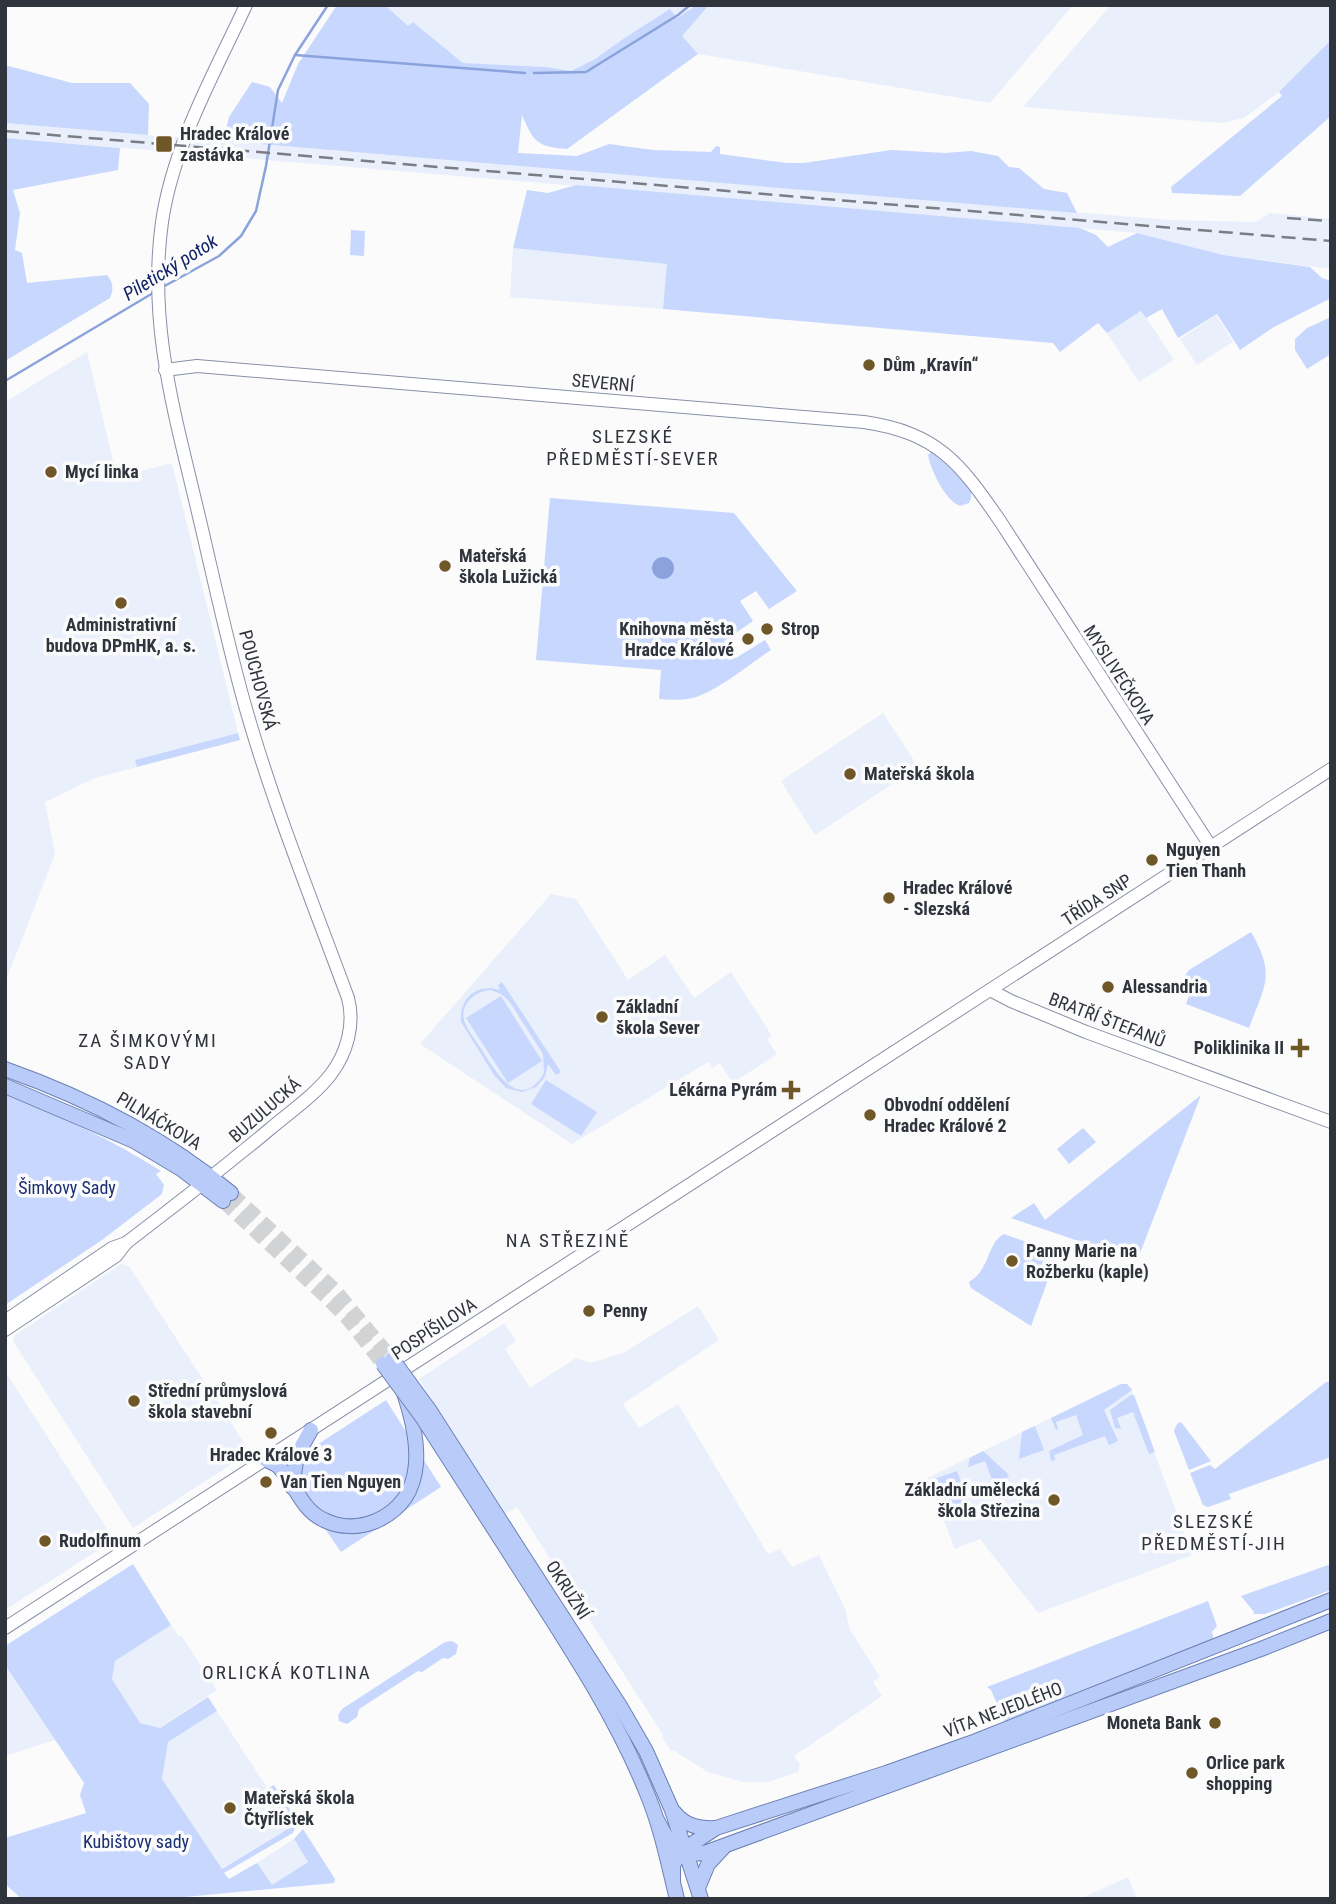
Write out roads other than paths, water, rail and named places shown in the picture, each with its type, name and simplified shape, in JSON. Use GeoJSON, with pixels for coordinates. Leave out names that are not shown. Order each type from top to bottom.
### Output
{"type":"FeatureCollection","features":[{"type":"Feature","properties":{"kind":"main road","name":"PILNÁČKOVA"},"geometry":{"type":"LineString","coordinates":[[5,1069],[78,1097],[136,1126],[207,1181]]}},
{"type":"Feature","properties":{"kind":"main road","name":"PILNÁČKOVA"},"geometry":{"type":"LineString","coordinates":[[5,1086],[134,1141],[207,1181]]}},
{"type":"Feature","properties":{"kind":"main road"},"geometry":{"type":"LineString","coordinates":[[207,1181],[227,1197]]}},
{"type":"Feature","properties":{"kind":"main road","name":"OKRUŽNÍ"},"geometry":{"type":"LineString","coordinates":[[657,1820],[637,1770],[605,1709],[510,1544],[430,1411],[388,1361],[402,1389],[510,1544],[636,1733],[673,1810],[699,1894]]}},
{"type":"Feature","properties":{"kind":"main road"},"geometry":{"type":"LineString","coordinates":[[265,1459],[279,1466],[292,1487],[318,1517],[325,1521],[349,1527],[370,1523],[390,1513],[411,1485],[416,1464],[416,1443],[402,1389]]}},
{"type":"Feature","properties":{"kind":"main road"},"geometry":{"type":"LineString","coordinates":[[292,1487],[297,1455],[311,1430]]}},
{"type":"Feature","properties":{"kind":"main road","name":"VÍTA NEJEDLÉHO"},"geometry":{"type":"LineString","coordinates":[[685,1850],[712,1830],[976,1741],[1331,1600]]}},
{"type":"Feature","properties":{"kind":"main road","name":"VÍTA NEJEDLÉHO"},"geometry":{"type":"LineString","coordinates":[[685,1850],[699,1854],[1331,1621]]}},
{"type":"Feature","properties":{"kind":"main road"},"geometry":{"type":"LineString","coordinates":[[673,1810],[686,1823],[712,1830]]}},
{"type":"Feature","properties":{"kind":"main road"},"geometry":{"type":"LineString","coordinates":[[657,1820],[667,1839],[685,1850],[673,1865],[673,1881]]}},
{"type":"Feature","properties":{"kind":"main road"},"geometry":{"type":"LineString","coordinates":[[657,1820],[677,1899]]}},
{"type":"Feature","properties":{"kind":"main road"},"geometry":{"type":"LineString","coordinates":[[699,1894],[711,1859],[729,1843]]}},
{"type":"Feature","properties":{"kind":"street","name":"POUCHOVSKÁ"},"geometry":{"type":"LineString","coordinates":[[246,5],[201,101],[174,173],[162,220],[157,273],[158,312],[165,370],[247,711],[276,801],[350,1005],[351,1024],[347,1043]]}},
{"type":"Feature","properties":{"kind":"street","name":"SEVERNÍ"},"geometry":{"type":"LineString","coordinates":[[165,370],[209,367],[879,424],[913,434],[942,450],[968,476],[1000,521]]}},
{"type":"Feature","properties":{"kind":"street","name":"MYSLIVEČKOVA"},"geometry":{"type":"LineString","coordinates":[[1000,521],[1210,847]]}},
{"type":"Feature","properties":{"kind":"street","name":"TŘÍDA SNP"},"geometry":{"type":"LineString","coordinates":[[882,1060],[1331,769]]}},
{"type":"Feature","properties":{"kind":"street","name":"BRATŘÍ ŠTEFANŮ"},"geometry":{"type":"LineString","coordinates":[[990,990],[1086,1032],[1331,1122]]}},
{"type":"Feature","properties":{"kind":"street","name":"BUZULUCKÁ"},"geometry":{"type":"LineString","coordinates":[[5,1330],[116,1256],[126,1243],[207,1181],[321,1084],[335,1067],[347,1043]]}},
{"type":"Feature","properties":{"kind":"street","name":"POSPÍŠILOVA"},"geometry":{"type":"LineString","coordinates":[[5,1628],[882,1060]]}},
{"type":"Feature","properties":{"kind":"street","name":"BUZULUCKÁ"},"geometry":{"type":"LineString","coordinates":[[5,1321],[111,1248],[126,1243]]}},
{"type":"Feature","properties":{"kind":"waterway","name":"Piletický potok"},"geometry":{"type":"LineString","coordinates":[[161,288],[219,256],[241,236],[256,211],[278,90],[295,55],[328,5]]}},
{"type":"Feature","properties":{"kind":"waterway"},"geometry":{"type":"LineString","coordinates":[[534,73],[586,72],[690,5]]}},
{"type":"Feature","properties":{"kind":"waterway"},"geometry":{"type":"LineString","coordinates":[[295,55],[525,73]]}},
{"type":"Feature","properties":{"kind":"waterway","name":"Piletický potok"},"geometry":{"type":"LineString","coordinates":[[5,381],[153,293]]}},
{"type":"Feature","properties":{"kind":"tunnel"},"geometry":{"type":"LineString","coordinates":[[231,1193],[335,1290],[392,1359]]}},
{"type":"Feature","properties":{"kind":"tunnel"},"geometry":{"type":"LineString","coordinates":[[223,1201],[347,1318],[383,1364]]}},
{"type":"Feature","properties":{"kind":"railway"},"geometry":{"type":"LineString","coordinates":[[5,131],[1331,241]]}},
{"type":"Feature","properties":{"kind":"railway"},"geometry":{"type":"LineString","coordinates":[[1287,218],[1331,221]]}},
{"type":"Feature","properties":{"kind":"place","name":"Hradec Králové zastávka"},"geometry":{"type":"Point","coordinates":[164,144]}},
{"type":"Feature","properties":{"kind":"place","name":"Dům „Kravín“"},"geometry":{"type":"Point","coordinates":[869,365]}},
{"type":"Feature","properties":{"kind":"place","name":"Mycí linka"},"geometry":{"type":"Point","coordinates":[51,472]}},
{"type":"Feature","properties":{"kind":"place","name":"Mateřská škola Lužická"},"geometry":{"type":"Point","coordinates":[445,566]}},
{"type":"Feature","properties":{"kind":"place","name":"Administrativní budova DPmHK, a. s."},"geometry":{"type":"Point","coordinates":[121,603]}},
{"type":"Feature","properties":{"kind":"place","name":"Strop"},"geometry":{"type":"Point","coordinates":[767,629]}},
{"type":"Feature","properties":{"kind":"place","name":"Knihovna města Hradce Králové"},"geometry":{"type":"Point","coordinates":[748,639]}},
{"type":"Feature","properties":{"kind":"place","name":"Mateřská škola"},"geometry":{"type":"Point","coordinates":[850,774]}},
{"type":"Feature","properties":{"kind":"place","name":"Nguyen Tien Thanh"},"geometry":{"type":"Point","coordinates":[1152,860]}},
{"type":"Feature","properties":{"kind":"place","name":"Hradec Králové - Slezská"},"geometry":{"type":"Point","coordinates":[889,898]}},
{"type":"Feature","properties":{"kind":"place","name":"Alessandria"},"geometry":{"type":"Point","coordinates":[1108,987]}},
{"type":"Feature","properties":{"kind":"place","name":"Základní škola Sever"},"geometry":{"type":"Point","coordinates":[602,1017]}},
{"type":"Feature","properties":{"kind":"place","name":"Poliklinika II"},"geometry":{"type":"Point","coordinates":[1300,1048]}},
{"type":"Feature","properties":{"kind":"place","name":"Lékárna Pyrám"},"geometry":{"type":"Point","coordinates":[791,1090]}},
{"type":"Feature","properties":{"kind":"place","name":"Obvodní oddělení Hradec Králové 2"},"geometry":{"type":"Point","coordinates":[870,1115]}},
{"type":"Feature","properties":{"kind":"place","name":"Panny Marie na Rožberku (kaple)"},"geometry":{"type":"Point","coordinates":[1012,1261]}},
{"type":"Feature","properties":{"kind":"place","name":"Penny"},"geometry":{"type":"Point","coordinates":[589,1311]}},
{"type":"Feature","properties":{"kind":"place","name":"Střední průmyslová škola stavební"},"geometry":{"type":"Point","coordinates":[134,1401]}},
{"type":"Feature","properties":{"kind":"place","name":"Hradec Králové 3"},"geometry":{"type":"Point","coordinates":[271,1433]}},
{"type":"Feature","properties":{"kind":"place","name":"Van Tien Nguyen"},"geometry":{"type":"Point","coordinates":[266,1482]}},
{"type":"Feature","properties":{"kind":"place","name":"Základní umělecká škola Střezina"},"geometry":{"type":"Point","coordinates":[1054,1500]}},
{"type":"Feature","properties":{"kind":"place","name":"Rudolfinum"},"geometry":{"type":"Point","coordinates":[45,1541]}},
{"type":"Feature","properties":{"kind":"place","name":"Moneta Bank"},"geometry":{"type":"Point","coordinates":[1215,1723]}},
{"type":"Feature","properties":{"kind":"place","name":"Orlice park shopping"},"geometry":{"type":"Point","coordinates":[1192,1773]}},
{"type":"Feature","properties":{"kind":"place","name":"Mateřská škola Čtyřlístek"},"geometry":{"type":"Point","coordinates":[230,1808]}},
{"type":"Feature","properties":{"kind":"district","name":"SLEZSKÉ PŘEDMĚSTÍ-SEVER"},"geometry":{"type":"Point","coordinates":[633,447]}},
{"type":"Feature","properties":{"kind":"district","name":"ZA ŠIMKOVÝMI SADY"},"geometry":{"type":"Point","coordinates":[148,1051]}},
{"type":"Feature","properties":{"kind":"district","name":"NA STŘEZINĚ"},"geometry":{"type":"Point","coordinates":[568,1240]}},
{"type":"Feature","properties":{"kind":"district","name":"SLEZSKÉ PŘEDMĚSTÍ-JIH"},"geometry":{"type":"Point","coordinates":[1214,1532]}},
{"type":"Feature","properties":{"kind":"district","name":"ORLICKÁ KOTLINA"},"geometry":{"type":"Point","coordinates":[287,1672]}},
{"type":"Feature","properties":{"kind":"park label","name":"Šimkovy Sady"},"geometry":{"type":"Point","coordinates":[67,1188]}},
{"type":"Feature","properties":{"kind":"park label","name":"Kubištovy sady"},"geometry":{"type":"Point","coordinates":[136,1842]}}]}
